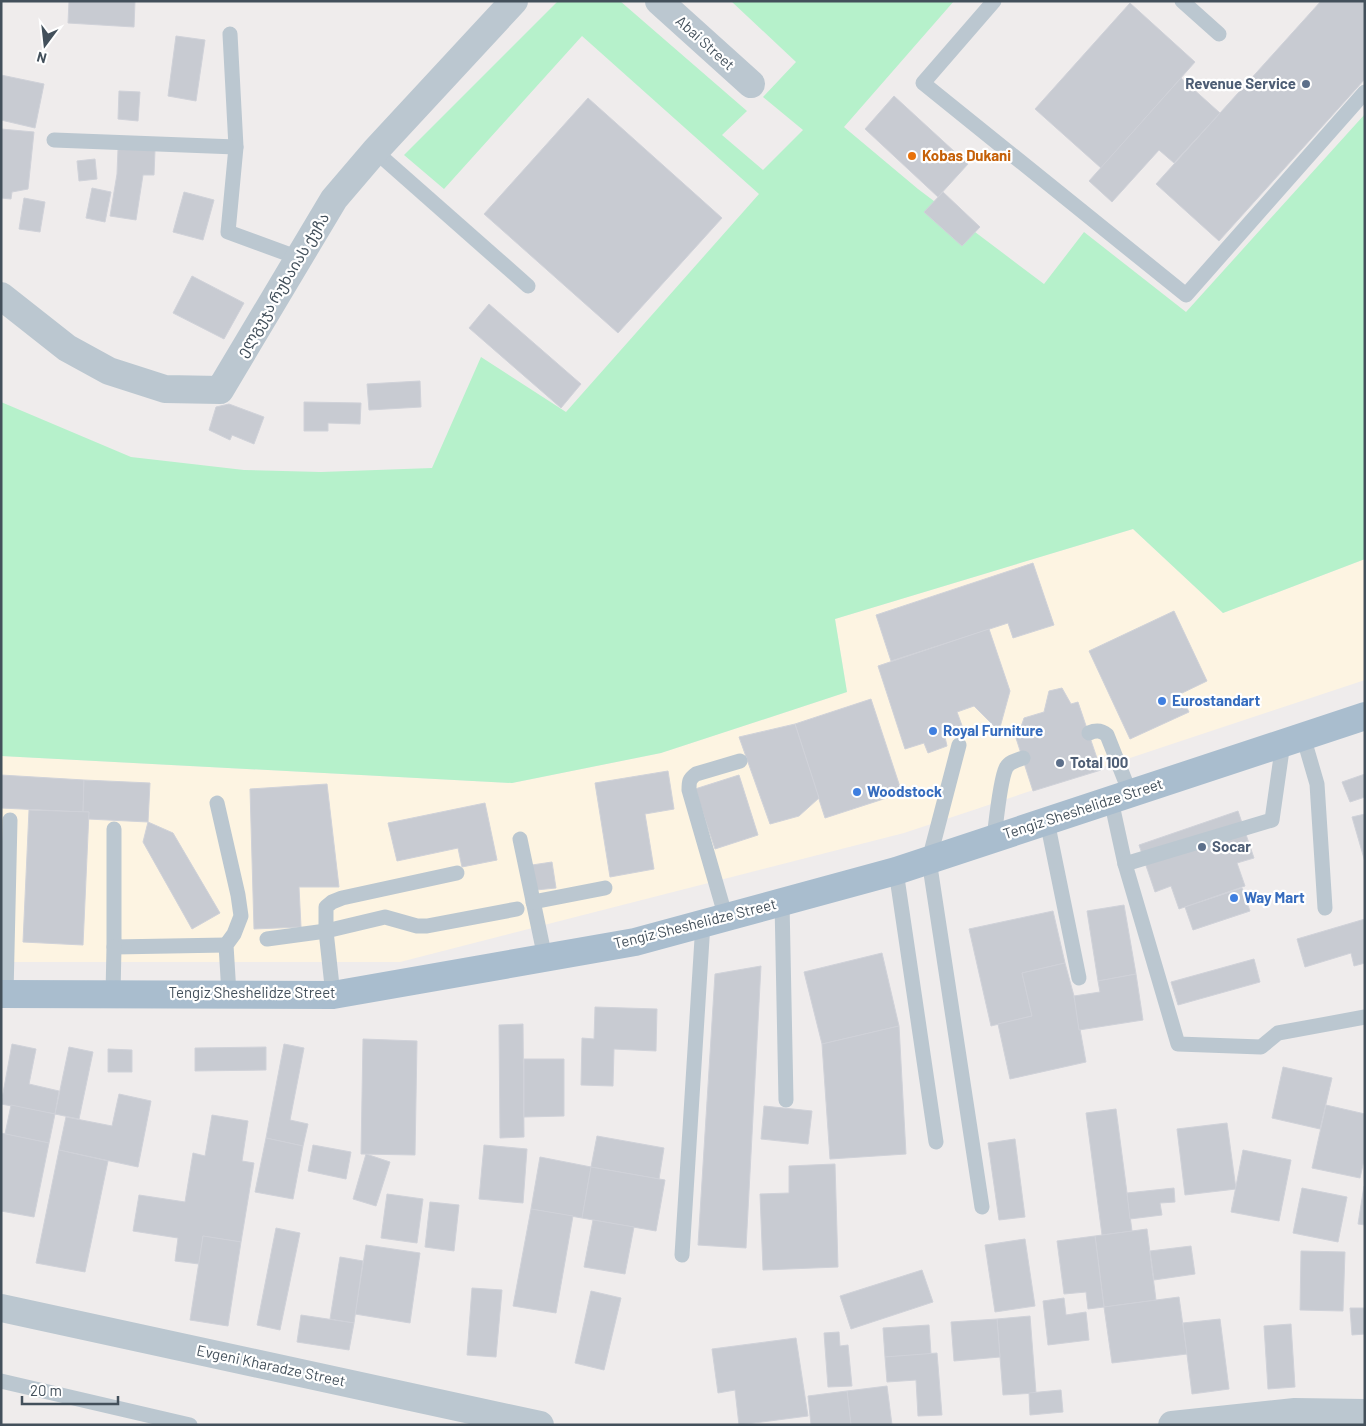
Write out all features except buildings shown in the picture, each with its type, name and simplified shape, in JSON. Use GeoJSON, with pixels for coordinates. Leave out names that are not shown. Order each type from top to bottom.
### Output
{"type":"FeatureCollection","features":[{"type":"Feature","properties":{"kind":"main road","name":"Tengiz Sheshelidze Street"},"geometry":{"type":"LineString","coordinates":[[4,994],[333,995],[635,942],[896,871],[1365,716]]}},
{"type":"Feature","properties":{"kind":"street","name":"ელგუჯა რუხაიას ქუჩა"},"geometry":{"type":"LineString","coordinates":[[1,296],[66,348],[109,371],[165,389],[220,390],[334,199],[375,151],[514,1]]}},
{"type":"Feature","properties":{"kind":"street","name":"Abai Street"},"geometry":{"type":"LineString","coordinates":[[659,1],[752,84]]}},
{"type":"Feature","properties":{"kind":"street","name":"Evgeni Kharadze Street"},"geometry":{"type":"LineString","coordinates":[[1,1308],[540,1425]]}},
{"type":"Feature","properties":{"kind":"street"},"geometry":{"type":"LineString","coordinates":[[1172,1425],[1365,1413]]}},
{"type":"Feature","properties":{"kind":"lane"},"geometry":{"type":"LineString","coordinates":[[994,1],[923,83],[1186,295],[1365,92]]}},
{"type":"Feature","properties":{"kind":"lane"},"geometry":{"type":"LineString","coordinates":[[1182,1],[1219,34]]}},
{"type":"Feature","properties":{"kind":"lane"},"geometry":{"type":"LineString","coordinates":[[230,34],[236,147],[228,232],[299,258]]}},
{"type":"Feature","properties":{"kind":"lane"},"geometry":{"type":"LineString","coordinates":[[54,140],[236,147]]}},
{"type":"Feature","properties":{"kind":"lane"},"geometry":{"type":"LineString","coordinates":[[375,151],[528,286]]}},
{"type":"Feature","properties":{"kind":"lane"},"geometry":{"type":"LineString","coordinates":[[1089,733],[1102,731],[1107,735],[1121,797],[1125,864],[1178,1044],[1261,1047],[1278,1033],[1365,1017]]}},
{"type":"Feature","properties":{"kind":"lane"},"geometry":{"type":"LineString","coordinates":[[1125,864],[1272,820],[1293,740]]}},
{"type":"Feature","properties":{"kind":"lane"},"geometry":{"type":"LineString","coordinates":[[1293,740],[1317,784],[1325,908]]}},
{"type":"Feature","properties":{"kind":"lane"},"geometry":{"type":"LineString","coordinates":[[959,745],[928,860],[982,1208]]}},
{"type":"Feature","properties":{"kind":"lane"},"geometry":{"type":"LineString","coordinates":[[994,838],[1006,767],[1022,758]]}},
{"type":"Feature","properties":{"kind":"lane"},"geometry":{"type":"LineString","coordinates":[[682,1255],[714,921],[689,782],[690,778],[696,774],[740,761]]}},
{"type":"Feature","properties":{"kind":"lane"},"geometry":{"type":"LineString","coordinates":[[217,803],[241,916],[234,934],[226,946],[229,994]]}},
{"type":"Feature","properties":{"kind":"lane"},"geometry":{"type":"LineString","coordinates":[[4,994],[10,820]]}},
{"type":"Feature","properties":{"kind":"lane"},"geometry":{"type":"LineString","coordinates":[[1047,821],[1079,978]]}},
{"type":"Feature","properties":{"kind":"lane"},"geometry":{"type":"LineString","coordinates":[[113,994],[114,829]]}},
{"type":"Feature","properties":{"kind":"lane"},"geometry":{"type":"LineString","coordinates":[[520,839],[544,958]]}},
{"type":"Feature","properties":{"kind":"lane"},"geometry":{"type":"LineString","coordinates":[[896,871],[936,1142]]}},
{"type":"Feature","properties":{"kind":"lane"},"geometry":{"type":"LineString","coordinates":[[333,995],[326,930],[326,907],[342,898],[457,873]]}},
{"type":"Feature","properties":{"kind":"lane"},"geometry":{"type":"LineString","coordinates":[[533,902],[605,888]]}},
{"type":"Feature","properties":{"kind":"lane"},"geometry":{"type":"LineString","coordinates":[[782,902],[786,1100]]}},
{"type":"Feature","properties":{"kind":"lane"},"geometry":{"type":"LineString","coordinates":[[267,939],[326,930],[386,917],[417,926],[428,926],[517,909]]}},
{"type":"Feature","properties":{"kind":"lane"},"geometry":{"type":"LineString","coordinates":[[114,947],[226,946]]}},
{"type":"Feature","properties":{"kind":"lane"},"geometry":{"type":"LineString","coordinates":[[1,1381],[190,1425]]}},
{"type":"Feature","properties":{"kind":"shaded area"},"geometry":{"type":"Polygon","coordinates":[[[1133,529],[1223,613],[1365,559],[1365,680],[904,833],[400,962],[1,962],[1,756],[512,783],[661,753],[847,692],[835,619],[1133,529]]]}},
{"type":"Feature","properties":{"kind":"green space"},"geometry":{"type":"Polygon","coordinates":[[[558,1],[620,1],[747,111],[722,135],[763,170],[803,130],[763,97],[796,62],[731,1],[954,1],[844,127],[918,189],[1044,284],[1084,232],[1186,312],[1365,114],[1365,559],[1223,613],[1133,529],[835,619],[847,692],[661,753],[512,783],[1,756],[1,402],[131,457],[244,470],[321,472],[432,468],[481,357],[566,412],[759,194],[582,36],[444,189],[404,155],[558,1]]]}},
{"type":"Feature","properties":{"kind":"place","name":"Revenue Service"},"geometry":{"type":"Point","coordinates":[1306,84]}},
{"type":"Feature","properties":{"kind":"place","name":"Kobas Dukani"},"geometry":{"type":"Point","coordinates":[912,156]}},
{"type":"Feature","properties":{"kind":"place","name":"Eurostandart"},"geometry":{"type":"Point","coordinates":[1162,701]}},
{"type":"Feature","properties":{"kind":"place","name":"Royal Furniture"},"geometry":{"type":"Point","coordinates":[933,731]}},
{"type":"Feature","properties":{"kind":"place","name":"Total 100"},"geometry":{"type":"Point","coordinates":[1060,763]}},
{"type":"Feature","properties":{"kind":"place","name":"Woodstock"},"geometry":{"type":"Point","coordinates":[857,792]}},
{"type":"Feature","properties":{"kind":"place","name":"Socar"},"geometry":{"type":"Point","coordinates":[1202,847]}},
{"type":"Feature","properties":{"kind":"place","name":"Way Mart"},"geometry":{"type":"Point","coordinates":[1234,898]}}]}
